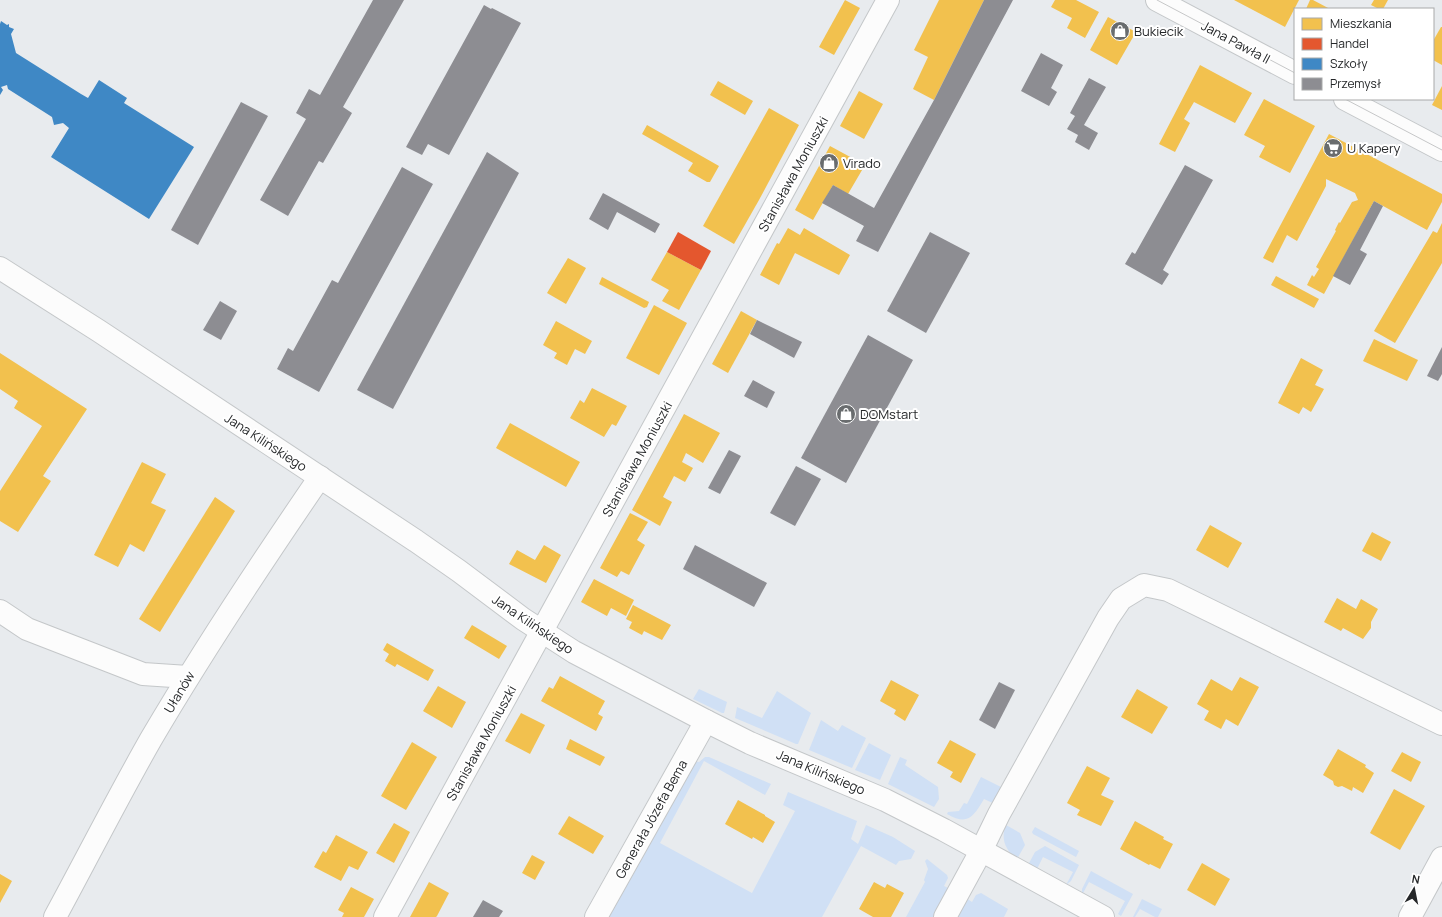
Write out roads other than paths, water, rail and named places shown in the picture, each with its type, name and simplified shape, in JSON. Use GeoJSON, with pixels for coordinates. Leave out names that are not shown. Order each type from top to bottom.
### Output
{"type":"FeatureCollection","features":[{"type":"Feature","properties":{"kind":"street","name":"Stanisława Moniuszki"},"geometry":{"type":"LineString","coordinates":[[385,917],[543,632],[888,0]]}},
{"type":"Feature","properties":{"kind":"street","name":"Jana Pawła II"},"geometry":{"type":"LineString","coordinates":[[1157,0],[1294,72]]}},
{"type":"Feature","properties":{"kind":"street"},"geometry":{"type":"LineString","coordinates":[[1347,100],[1442,150]]}},
{"type":"Feature","properties":{"kind":"street","name":"Jana Kilińskiego"},"geometry":{"type":"LineString","coordinates":[[0,268],[99,330],[320,477],[459,571],[523,620],[574,652],[706,721],[750,742],[885,800],[1103,917]]}},
{"type":"Feature","properties":{"kind":"street","name":"Ułanów"},"geometry":{"type":"LineString","coordinates":[[55,917],[151,740],[188,677],[233,606],[320,477]]}},
{"type":"Feature","properties":{"kind":"street"},"geometry":{"type":"LineString","coordinates":[[945,917],[981,851],[999,814],[1108,618],[1121,599],[1144,585],[1168,590],[1442,724]]}},
{"type":"Feature","properties":{"kind":"street"},"geometry":{"type":"LineString","coordinates":[[0,611],[27,629],[143,674],[188,677]]}},
{"type":"Feature","properties":{"kind":"street","name":"Generała Józefa Bema"},"geometry":{"type":"LineString","coordinates":[[596,917],[706,721]]}},
{"type":"Feature","properties":{"kind":"street"},"geometry":{"type":"LineString","coordinates":[[1410,917],[1442,858]]}},
{"type":"Feature","properties":{"kind":"tram line"},"geometry":{"type":"LineString","coordinates":[[1157,0],[1294,72]]}},
{"type":"Feature","properties":{"kind":"tram line"},"geometry":{"type":"LineString","coordinates":[[1347,100],[1442,150]]}},
{"type":"Feature","properties":{"kind":"place","name":"Bukiecik"},"geometry":{"type":"Point","coordinates":[1120,31]}},
{"type":"Feature","properties":{"kind":"place","name":"U Kapery"},"geometry":{"type":"Point","coordinates":[1333,148]}},
{"type":"Feature","properties":{"kind":"place","name":"Virado"},"geometry":{"type":"Point","coordinates":[829,163]}},
{"type":"Feature","properties":{"kind":"place","name":"DOMstart"},"geometry":{"type":"Point","coordinates":[846,414]}}]}
